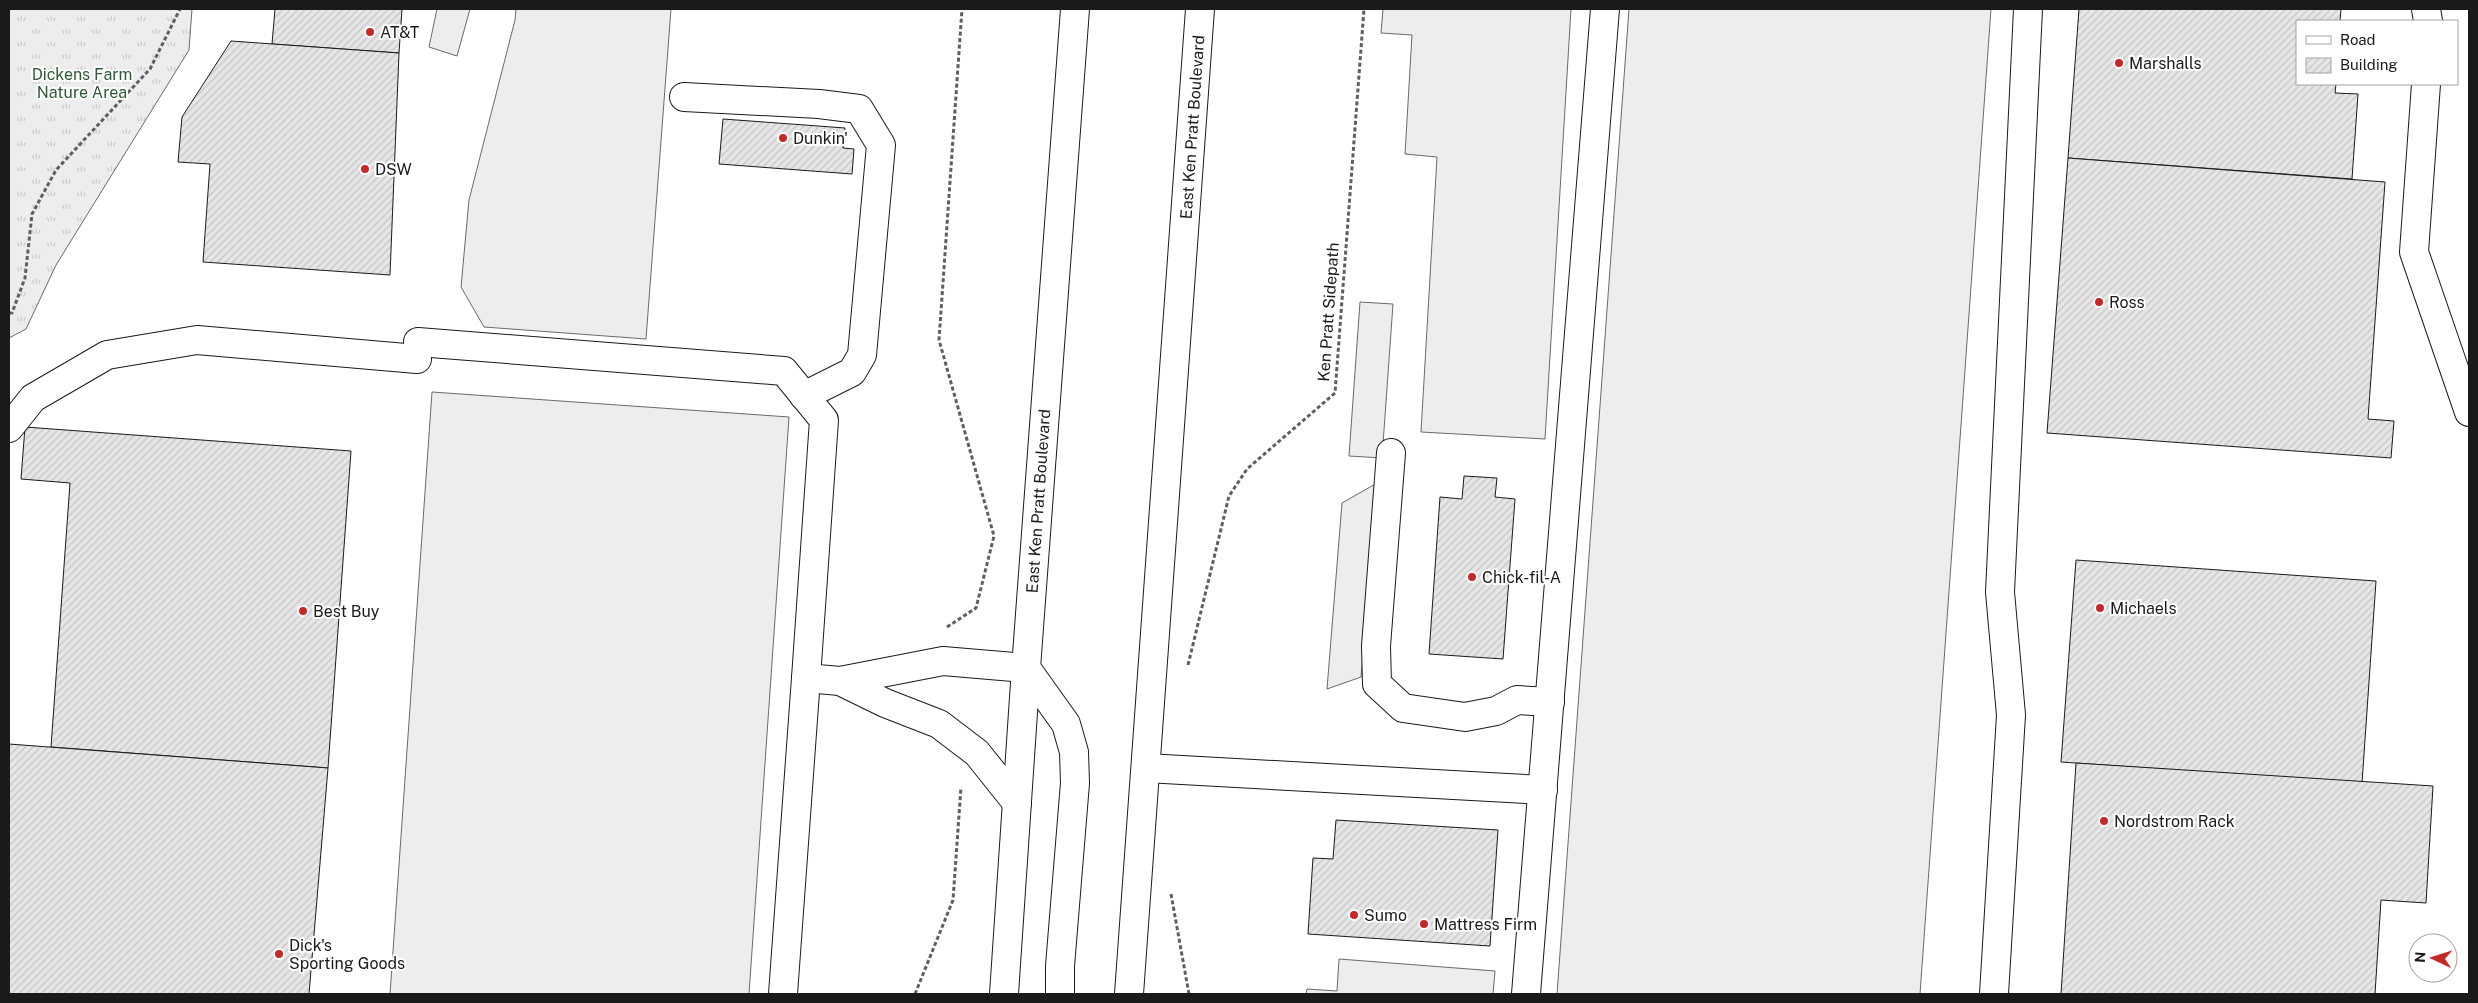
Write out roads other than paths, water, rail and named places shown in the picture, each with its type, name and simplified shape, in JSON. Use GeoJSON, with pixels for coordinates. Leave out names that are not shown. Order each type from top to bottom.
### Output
{"type":"FeatureCollection","features":[{"type":"Feature","properties":{"kind":"main road","name":"East Ken Pratt Boulevard"},"geometry":{"type":"LineString","coordinates":[[1004,994],[1075,9]]}},
{"type":"Feature","properties":{"kind":"main road","name":"East Ken Pratt Boulevard"},"geometry":{"type":"LineString","coordinates":[[1129,994],[1200,9]]}},
{"type":"Feature","properties":{"kind":"main road"},"geometry":{"type":"LineString","coordinates":[[1526,994],[1605,9]]}},
{"type":"Feature","properties":{"kind":"main road"},"geometry":{"type":"LineString","coordinates":[[1994,994],[2011,715],[2000,592],[2028,9]]}},
{"type":"Feature","properties":{"kind":"main road"},"geometry":{"type":"LineString","coordinates":[[2426,85],[2414,252],[2469,412]]}},
{"type":"Feature","properties":{"kind":"main road"},"geometry":{"type":"LineString","coordinates":[[684,97],[819,104],[859,109],[882,145],[862,355],[852,372],[804,396]]}},
{"type":"Feature","properties":{"kind":"main road"},"geometry":{"type":"LineString","coordinates":[[9,428],[33,398],[107,355],[197,340],[784,370],[824,420],[783,994]]}},
{"type":"Feature","properties":{"kind":"main road"},"geometry":{"type":"LineString","coordinates":[[1391,453],[1376,646],[1378,684],[1403,708],[1464,717],[1496,711],[1517,700],[1550,702]]}},
{"type":"Feature","properties":{"kind":"main road"},"geometry":{"type":"LineString","coordinates":[[806,678],[840,681],[944,661],[1026,668],[1066,724],[1074,752],[1075,783],[1060,966],[1060,994]]}},
{"type":"Feature","properties":{"kind":"main road"},"geometry":{"type":"LineString","coordinates":[[840,681],[885,703],[939,724],[977,753],[1017,804]]}},
{"type":"Feature","properties":{"kind":"main road"},"geometry":{"type":"LineString","coordinates":[[1146,768],[1543,790]]}},
{"type":"Feature","properties":{"kind":"place","name":"AT&T"},"geometry":{"type":"Point","coordinates":[370,32]}},
{"type":"Feature","properties":{"kind":"place","name":"Marshalls"},"geometry":{"type":"Point","coordinates":[2119,63]}},
{"type":"Feature","properties":{"kind":"place","name":"Dunkin'"},"geometry":{"type":"Point","coordinates":[783,138]}},
{"type":"Feature","properties":{"kind":"place","name":"DSW"},"geometry":{"type":"Point","coordinates":[365,169]}},
{"type":"Feature","properties":{"kind":"place","name":"Ross"},"geometry":{"type":"Point","coordinates":[2099,302]}},
{"type":"Feature","properties":{"kind":"place","name":"Chick-fil-A"},"geometry":{"type":"Point","coordinates":[1472,577]}},
{"type":"Feature","properties":{"kind":"place","name":"Michaels"},"geometry":{"type":"Point","coordinates":[2100,608]}},
{"type":"Feature","properties":{"kind":"place","name":"Best Buy"},"geometry":{"type":"Point","coordinates":[303,611]}},
{"type":"Feature","properties":{"kind":"place","name":"Nordstrom Rack"},"geometry":{"type":"Point","coordinates":[2104,821]}},
{"type":"Feature","properties":{"kind":"place","name":"Sumo"},"geometry":{"type":"Point","coordinates":[1354,915]}},
{"type":"Feature","properties":{"kind":"place","name":"Mattress Firm"},"geometry":{"type":"Point","coordinates":[1424,924]}},
{"type":"Feature","properties":{"kind":"place","name":"Dick's Sporting Goods"},"geometry":{"type":"Point","coordinates":[279,954]}},
{"type":"Feature","properties":{"kind":"park label","name":"Dickens Farm Nature Area"},"geometry":{"type":"Point","coordinates":[82,83]}}]}
